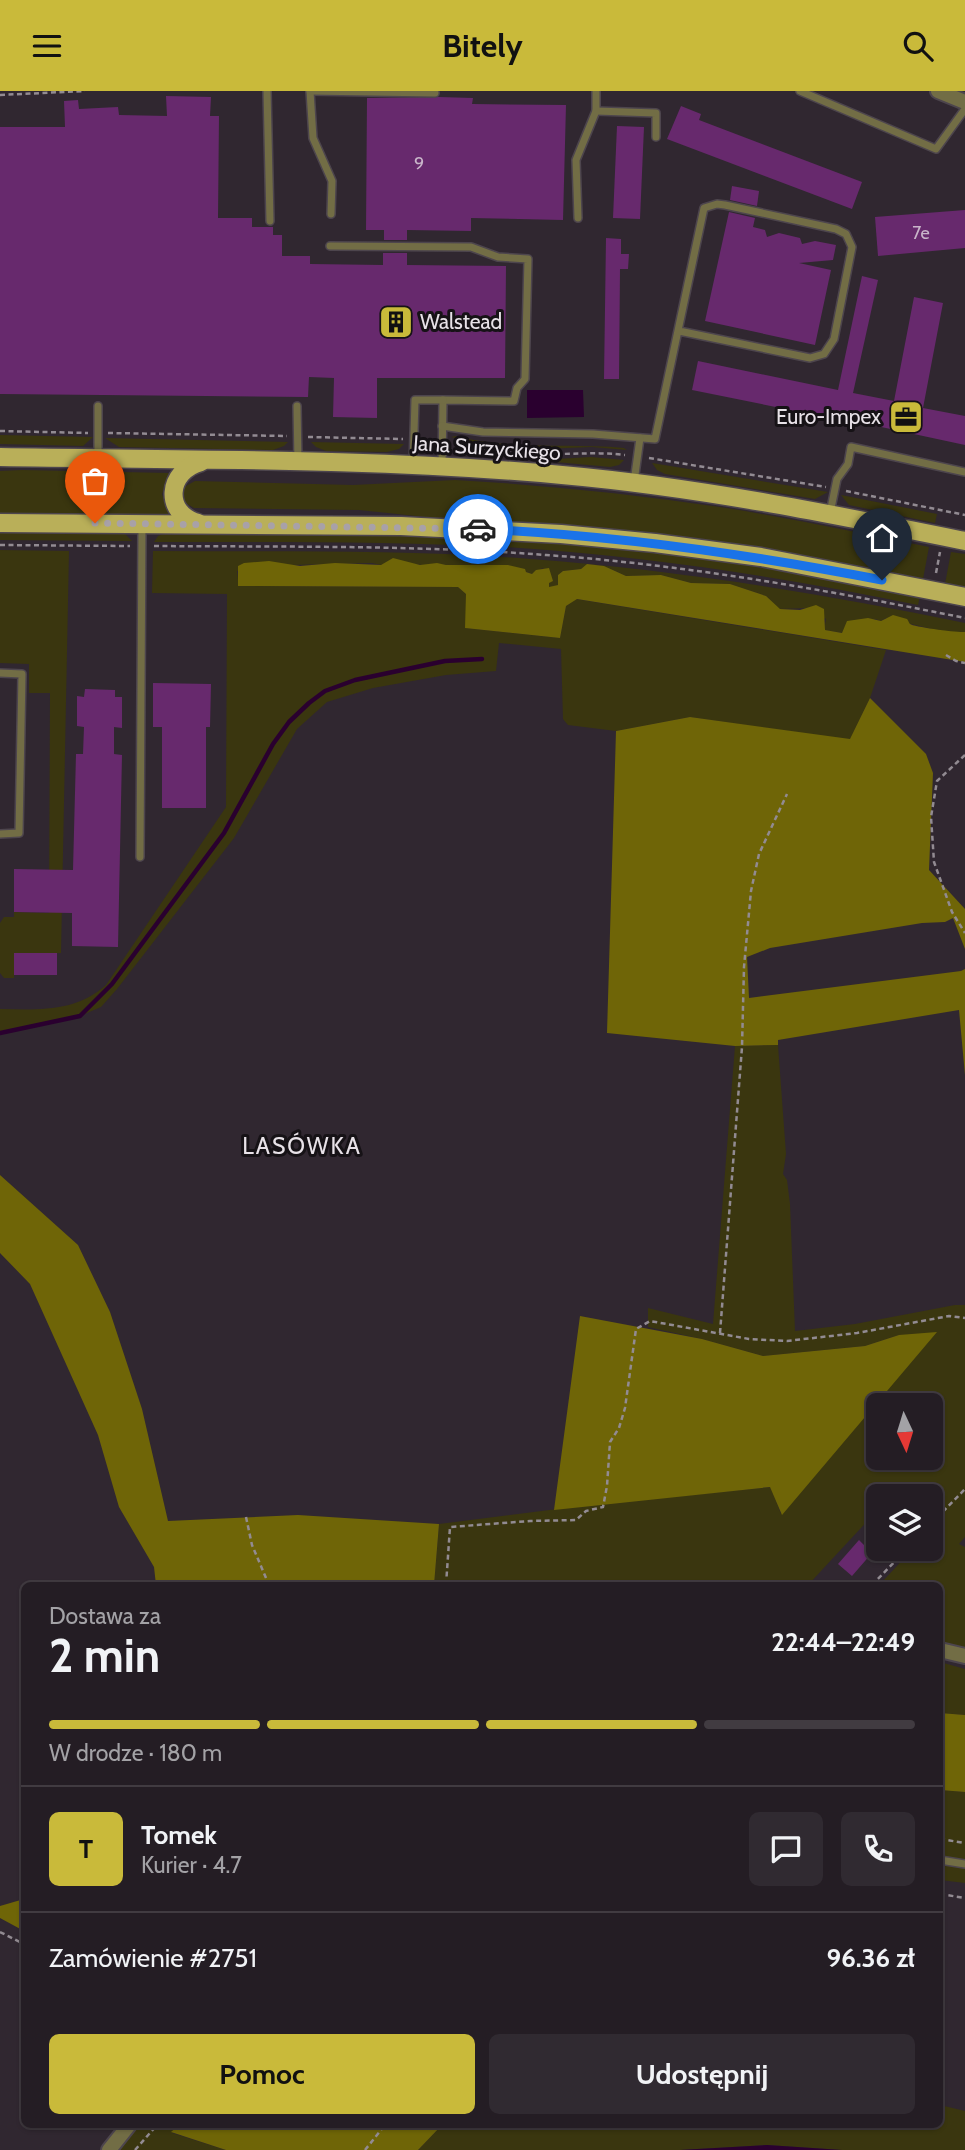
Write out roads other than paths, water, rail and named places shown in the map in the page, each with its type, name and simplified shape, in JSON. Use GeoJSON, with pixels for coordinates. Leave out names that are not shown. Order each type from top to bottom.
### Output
{"type":"FeatureCollection","features":[{"type":"Feature","properties":{"kind":"main road","name":"Jana Surzyckiego"},"geometry":{"type":"LineString","coordinates":[[0,457],[442,466],[634,482],[830,514],[965,541]]}},
{"type":"Feature","properties":{"kind":"main road"},"geometry":{"type":"LineString","coordinates":[[206,525],[183,516],[175,502],[174,490],[178,478],[187,468],[197,463],[215,461]]}},
{"type":"Feature","properties":{"kind":"main road"},"geometry":{"type":"LineString","coordinates":[[0,523],[456,528],[620,539],[761,557],[965,597]]}},
{"type":"Feature","properties":{"kind":"street"},"geometry":{"type":"LineString","coordinates":[[938,91],[965,102]]}},
{"type":"Feature","properties":{"kind":"street"},"geometry":{"type":"LineString","coordinates":[[943,1651],[965,1656]]}},
{"type":"Feature","properties":{"kind":"street"},"geometry":{"type":"LineString","coordinates":[[109,2150],[127,2128]]}},
{"type":"Feature","properties":{"kind":"lane"},"geometry":{"type":"LineString","coordinates":[[267,91],[270,221]]}},
{"type":"Feature","properties":{"kind":"lane"},"geometry":{"type":"LineString","coordinates":[[331,214],[332,181],[313,138],[310,91],[435,93]]}},
{"type":"Feature","properties":{"kind":"lane"},"geometry":{"type":"LineString","coordinates":[[578,218],[576,160],[596,111],[596,91]]}},
{"type":"Feature","properties":{"kind":"lane"},"geometry":{"type":"LineString","coordinates":[[800,91],[936,149],[965,109]]}},
{"type":"Feature","properties":{"kind":"lane"},"geometry":{"type":"LineString","coordinates":[[596,111],[656,113],[656,137]]}},
{"type":"Feature","properties":{"kind":"lane"},"geometry":{"type":"LineString","coordinates":[[442,426],[483,432],[593,434],[655,439],[704,208],[717,204],[738,207],[836,229],[851,240],[851,257],[834,339],[824,354],[810,358],[679,331]]}},
{"type":"Feature","properties":{"kind":"lane"},"geometry":{"type":"LineString","coordinates":[[330,246],[471,247],[498,257],[528,259],[525,379],[517,389],[514,401],[415,400],[414,466]]}},
{"type":"Feature","properties":{"kind":"lane"},"geometry":{"type":"LineString","coordinates":[[442,466],[443,400]]}},
{"type":"Feature","properties":{"kind":"lane"},"geometry":{"type":"LineString","coordinates":[[98,406],[98,458]]}},
{"type":"Feature","properties":{"kind":"lane"},"geometry":{"type":"LineString","coordinates":[[297,406],[298,463]]}},
{"type":"Feature","properties":{"kind":"lane"},"geometry":{"type":"LineString","coordinates":[[634,482],[640,438]]}},
{"type":"Feature","properties":{"kind":"lane"},"geometry":{"type":"LineString","coordinates":[[830,514],[837,479],[848,464],[851,447],[965,472]]}},
{"type":"Feature","properties":{"kind":"lane"},"geometry":{"type":"LineString","coordinates":[[140,856],[142,524]]}},
{"type":"Feature","properties":{"kind":"lane"},"geometry":{"type":"LineString","coordinates":[[0,673],[22,674],[19,833],[0,834]]}},
{"type":"Feature","properties":{"kind":"lane"},"geometry":{"type":"LineString","coordinates":[[943,1860],[965,1864]]}},
{"type":"Feature","properties":{"kind":"waterway"},"geometry":{"type":"LineString","coordinates":[[0,1033],[80,1016],[112,984],[224,833],[273,744],[289,722],[309,703],[325,691],[355,680],[445,661],[482,659]]}},
{"type":"Feature","properties":{"kind":"place","name":"Walstead"},"geometry":{"type":"Point","coordinates":[396,322]}},
{"type":"Feature","properties":{"kind":"place","name":"Euro-Impex"},"geometry":{"type":"Point","coordinates":[906,417]}},
{"type":"Feature","properties":{"kind":"district","name":"LASÓWKA"},"geometry":{"type":"Point","coordinates":[302,1146]}}]}
